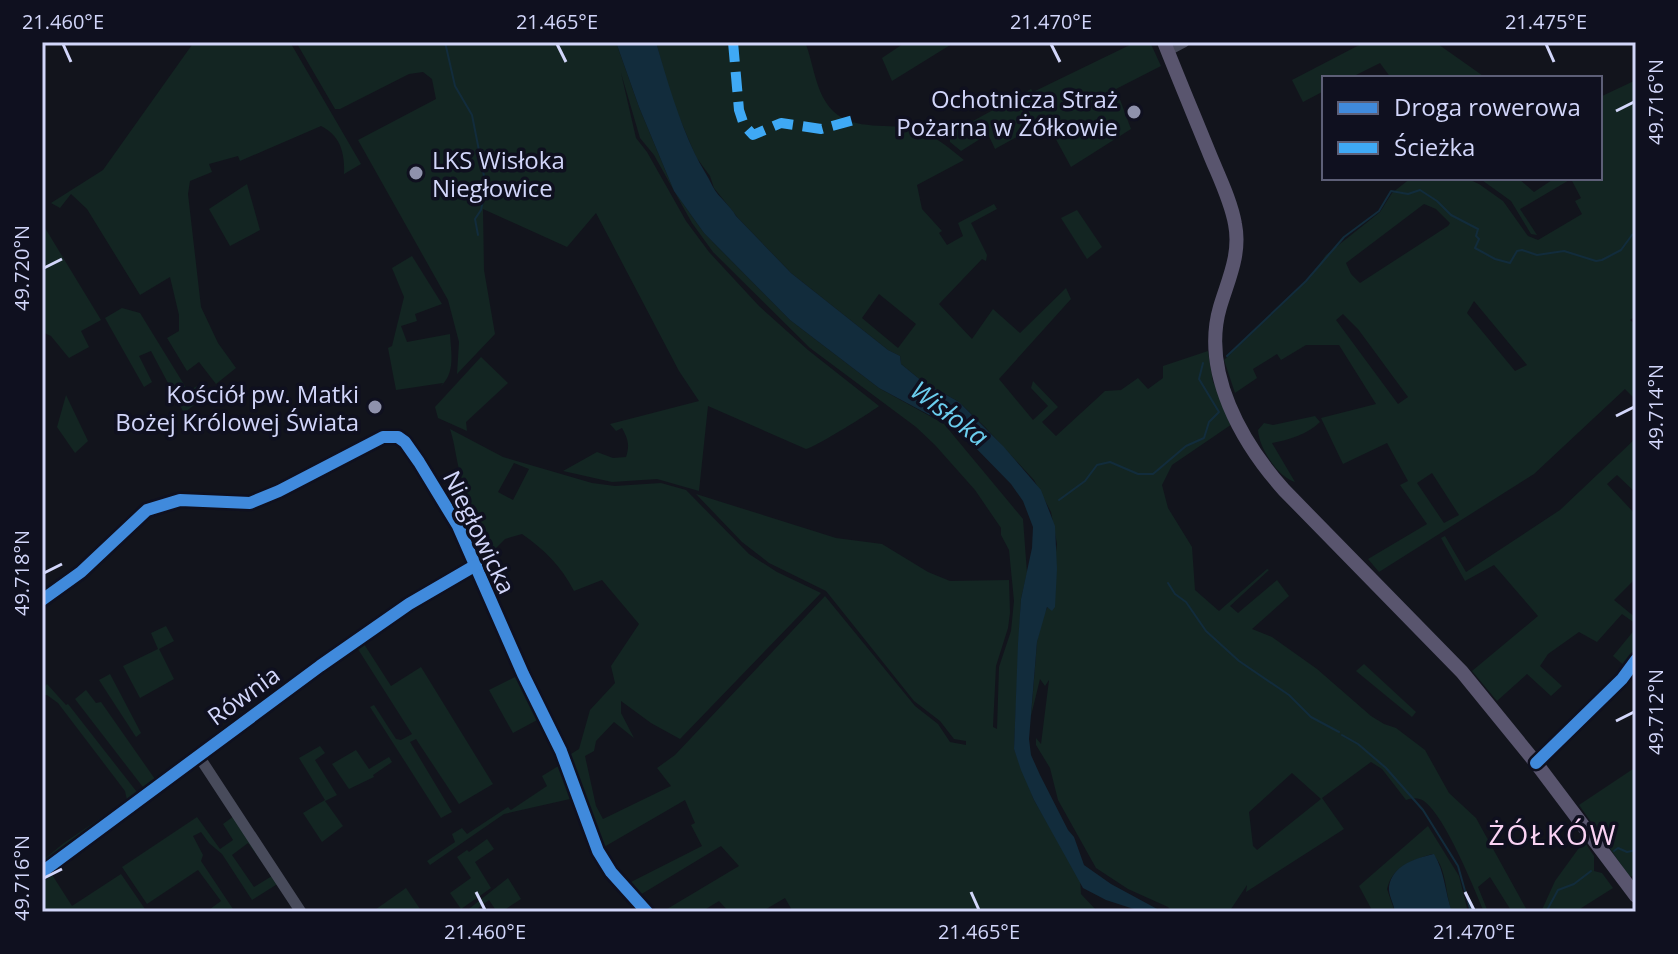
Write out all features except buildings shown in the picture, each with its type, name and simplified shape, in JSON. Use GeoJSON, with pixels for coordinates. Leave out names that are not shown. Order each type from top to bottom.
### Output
{"type":"FeatureCollection","features":[{"type":"Feature","properties":{"kind":"main road"},"geometry":{"type":"LineString","coordinates":[[1165,46],[1235,224],[1238,245],[1214,335],[1217,364],[1236,416],[1261,464],[1462,672],[1536,763],[1636,896]]}},
{"type":"Feature","properties":{"kind":"street"},"geometry":{"type":"LineString","coordinates":[[1165,46],[1184,42]]}},
{"type":"Feature","properties":{"kind":"street","name":"Niegłowicka"},"geometry":{"type":"LineString","coordinates":[[42,600],[81,572],[135,518],[152,507],[180,500],[250,503],[388,436],[398,437],[408,446],[449,508],[561,751],[598,851],[613,874],[647,912]]}},
{"type":"Feature","properties":{"kind":"street","name":"Równia"},"geometry":{"type":"LineString","coordinates":[[42,872],[198,755],[409,604],[476,565]]}},
{"type":"Feature","properties":{"kind":"street"},"geometry":{"type":"LineString","coordinates":[[1536,763],[1622,679],[1636,660]]}},
{"type":"Feature","properties":{"kind":"street"},"geometry":{"type":"LineString","coordinates":[[198,755],[301,912]]}},
{"type":"Feature","properties":{"kind":"green space"},"geometry":{"type":"Polygon","coordinates":[[[194,42],[290,42],[361,164],[344,174],[340,146],[333,135],[321,126],[240,161],[238,156],[209,164],[212,172],[190,181],[188,194],[201,307],[218,343],[236,368],[216,384],[199,362],[187,371],[167,338],[179,331],[179,315],[170,277],[140,295],[87,209],[71,194],[60,208],[51,203],[103,170],[194,42]]]}},
{"type":"Feature","properties":{"kind":"green space"},"geometry":{"type":"Polygon","coordinates":[[[296,42],[616,42],[674,190],[654,155],[640,138],[621,73],[636,138],[686,221],[709,252],[759,306],[808,350],[879,406],[806,449],[708,406],[699,491],[657,479],[612,482],[563,471],[597,452],[613,458],[626,457],[628,445],[624,432],[622,428],[616,431],[610,424],[699,401],[679,371],[596,213],[567,247],[483,209],[484,270],[495,334],[457,374],[459,342],[448,300],[358,140],[436,99],[432,79],[423,72],[409,74],[335,109],[296,42]]]}},
{"type":"Feature","properties":{"kind":"green space"},"geometry":{"type":"Polygon","coordinates":[[[656,42],[805,42],[822,96],[842,118],[862,124],[923,132],[942,142],[964,160],[917,185],[922,209],[942,231],[939,233],[947,245],[963,236],[958,223],[994,204],[997,209],[971,223],[987,255],[986,261],[982,259],[939,304],[972,339],[993,309],[1020,333],[1066,288],[1071,299],[999,379],[1033,420],[1048,406],[1031,388],[1033,381],[1058,407],[1042,422],[1056,436],[1105,391],[1121,390],[1138,378],[1148,389],[1163,378],[1163,366],[1208,351],[1213,382],[1238,420],[1172,465],[1162,485],[1168,508],[1192,547],[1195,590],[1219,611],[1269,570],[1230,606],[1238,613],[1277,580],[1289,596],[1252,629],[1272,637],[1317,669],[1371,716],[1396,728],[1425,750],[1449,793],[1476,818],[1528,912],[1512,912],[1490,877],[1478,887],[1488,912],[1484,912],[1458,853],[1432,810],[1420,799],[1406,800],[1382,769],[1371,762],[1322,798],[1344,829],[1246,892],[1247,885],[1229,912],[1173,912],[1096,868],[1058,800],[1050,768],[1036,745],[1036,738],[1041,744],[1049,680],[1045,686],[1040,679],[1031,716],[1037,642],[1042,617],[1049,605],[1057,544],[1051,512],[1034,480],[959,402],[923,382],[901,364],[900,356],[888,350],[791,273],[738,218],[714,188],[710,176],[696,157],[671,98],[656,42]],[[879,294],[862,318],[898,348],[916,324],[879,294]],[[1292,773],[1249,812],[1253,846],[1257,850],[1321,799],[1292,773]]]}},
{"type":"Feature","properties":{"kind":"green space"},"geometry":{"type":"Polygon","coordinates":[[[906,42],[955,42],[892,81],[882,58],[906,42]]]}},
{"type":"Feature","properties":{"kind":"green space"},"geometry":{"type":"Polygon","coordinates":[[[1136,42],[1150,42],[1161,66],[1116,89],[1131,129],[1071,167],[1046,121],[995,149],[988,134],[961,151],[950,142],[953,132],[1031,89],[1033,92],[1136,42]]]}},
{"type":"Feature","properties":{"kind":"green space"},"geometry":{"type":"Polygon","coordinates":[[[1365,42],[1435,42],[1483,76],[1390,76],[1380,63],[1354,76],[1322,76],[1322,92],[1303,102],[1292,80],[1365,42]]]}},
{"type":"Feature","properties":{"kind":"green space"},"geometry":{"type":"Polygon","coordinates":[[[1636,80],[1636,316],[1630,320],[1636,325],[1636,400],[1625,389],[1534,474],[1379,572],[1368,559],[1427,524],[1400,485],[1408,481],[1387,443],[1343,464],[1321,418],[1376,404],[1339,345],[1306,345],[1281,360],[1277,354],[1253,369],[1257,378],[1235,393],[1224,360],[1310,278],[1326,255],[1380,212],[1392,193],[1408,180],[1470,180],[1479,184],[1503,201],[1528,236],[1538,240],[1582,214],[1575,201],[1581,198],[1572,180],[1602,180],[1602,96],[1636,80]],[[1424,204],[1346,263],[1360,283],[1448,226],[1450,223],[1436,209],[1424,204]],[[1474,301],[1467,313],[1515,371],[1527,365],[1474,301]],[[1343,314],[1336,320],[1398,404],[1408,397],[1358,329],[1343,314]],[[1432,473],[1417,483],[1444,523],[1459,515],[1432,473]]]}},
{"type":"Feature","properties":{"kind":"green space"},"geometry":{"type":"Polygon","coordinates":[[[1482,180],[1520,180],[1534,192],[1552,180],[1569,180],[1520,209],[1537,235],[1531,234],[1511,201],[1482,180]]]}},
{"type":"Feature","properties":{"kind":"green space"},"geometry":{"type":"Polygon","coordinates":[[[247,184],[260,230],[230,246],[209,209],[247,184]]]}},
{"type":"Feature","properties":{"kind":"green space"},"geometry":{"type":"Polygon","coordinates":[[[675,192],[704,233],[790,320],[879,388],[944,424],[1023,519],[1027,573],[1021,599],[1014,749],[1034,800],[1080,879],[1081,894],[1098,912],[793,912],[785,898],[761,912],[729,912],[719,901],[701,912],[662,912],[739,866],[721,846],[640,895],[629,883],[702,846],[691,825],[695,823],[685,800],[604,847],[571,754],[579,749],[590,710],[615,683],[611,666],[639,624],[602,580],[574,591],[552,559],[522,534],[505,539],[482,562],[465,519],[451,495],[454,486],[463,482],[450,429],[503,457],[592,483],[615,486],[661,483],[686,490],[749,554],[777,572],[821,593],[680,739],[621,701],[621,713],[634,738],[614,722],[596,741],[594,751],[585,756],[596,806],[603,819],[671,786],[657,768],[675,755],[825,596],[915,706],[938,724],[950,742],[966,745],[966,741],[954,739],[940,721],[914,701],[826,591],[769,563],[742,542],[696,494],[836,538],[882,544],[928,572],[950,581],[1009,580],[1008,628],[996,666],[993,727],[997,729],[999,667],[1011,631],[1014,601],[1009,550],[1001,528],[975,490],[916,427],[810,348],[713,252],[675,192]],[[514,463],[498,492],[513,500],[529,469],[514,463]]]}},
{"type":"Feature","properties":{"kind":"green space"},"geometry":{"type":"Polygon","coordinates":[[[1077,210],[1102,247],[1087,259],[1061,218],[1077,210]]]}},
{"type":"Feature","properties":{"kind":"green space"},"geometry":{"type":"Polygon","coordinates":[[[42,223],[101,320],[81,331],[89,347],[69,358],[51,336],[42,332],[42,223]]]}},
{"type":"Feature","properties":{"kind":"green space"},"geometry":{"type":"Polygon","coordinates":[[[412,256],[442,304],[415,314],[417,321],[401,326],[407,342],[450,334],[451,362],[448,375],[445,381],[440,387],[443,383],[396,390],[388,348],[392,346],[404,297],[392,268],[412,256]]]}},
{"type":"Feature","properties":{"kind":"green space"},"geometry":{"type":"Polygon","coordinates":[[[122,308],[140,313],[188,391],[197,386],[203,395],[184,413],[151,351],[139,356],[152,382],[144,387],[105,318],[122,308]]]}},
{"type":"Feature","properties":{"kind":"green space"},"geometry":{"type":"Polygon","coordinates":[[[481,357],[508,383],[466,422],[467,431],[438,418],[435,407],[481,357]]]}},
{"type":"Feature","properties":{"kind":"green space"},"geometry":{"type":"Polygon","coordinates":[[[66,395],[88,441],[75,453],[57,427],[66,395]]]}},
{"type":"Feature","properties":{"kind":"green space"},"geometry":{"type":"Polygon","coordinates":[[[1315,416],[1320,422],[1310,430],[1272,443],[1295,482],[1270,461],[1258,430],[1264,423],[1273,425],[1315,416]]]}},
{"type":"Feature","properties":{"kind":"green space"},"geometry":{"type":"Polygon","coordinates":[[[1636,438],[1636,493],[1617,475],[1607,484],[1636,515],[1636,578],[1614,600],[1636,618],[1636,624],[1622,614],[1597,642],[1579,632],[1548,654],[1540,666],[1562,686],[1551,696],[1527,674],[1497,701],[1472,671],[1538,616],[1494,565],[1465,581],[1441,538],[1445,536],[1466,572],[1560,510],[1636,438]]]}},
{"type":"Feature","properties":{"kind":"green space"},"geometry":{"type":"Polygon","coordinates":[[[166,626],[174,641],[159,649],[174,679],[140,698],[123,666],[158,649],[151,633],[166,626]]]}},
{"type":"Feature","properties":{"kind":"green space"},"geometry":{"type":"Polygon","coordinates":[[[1636,628],[1636,654],[1626,667],[1613,656],[1636,628]]]}},
{"type":"Feature","properties":{"kind":"green space"},"geometry":{"type":"Polygon","coordinates":[[[362,641],[391,686],[421,667],[493,784],[459,804],[416,739],[410,742],[452,812],[441,818],[370,707],[374,705],[396,739],[401,740],[412,734],[356,646],[362,641]]]}},
{"type":"Feature","properties":{"kind":"green space"},"geometry":{"type":"Polygon","coordinates":[[[1364,664],[1416,712],[1412,717],[1356,671],[1364,664]]]}},
{"type":"Feature","properties":{"kind":"green space"},"geometry":{"type":"Polygon","coordinates":[[[110,674],[141,733],[136,737],[99,680],[110,674]]]}},
{"type":"Feature","properties":{"kind":"green space"},"geometry":{"type":"Polygon","coordinates":[[[517,676],[539,719],[513,733],[489,690],[517,676]]]}},
{"type":"Feature","properties":{"kind":"green space"},"geometry":{"type":"Polygon","coordinates":[[[47,684],[68,704],[140,796],[42,868],[42,861],[64,843],[127,800],[125,791],[58,703],[42,695],[42,689],[47,684]]]}},
{"type":"Feature","properties":{"kind":"green space"},"geometry":{"type":"Polygon","coordinates":[[[86,690],[96,703],[101,702],[157,782],[146,791],[75,699],[86,690]]]}},
{"type":"Feature","properties":{"kind":"green space"},"geometry":{"type":"Polygon","coordinates":[[[320,746],[325,753],[315,760],[337,795],[325,801],[343,826],[322,842],[303,813],[325,800],[299,758],[320,746]]]}},
{"type":"Feature","properties":{"kind":"green space"},"geometry":{"type":"Polygon","coordinates":[[[356,750],[369,769],[389,757],[392,762],[374,777],[349,789],[332,764],[356,750]]]}},
{"type":"Feature","properties":{"kind":"green space"},"geometry":{"type":"Polygon","coordinates":[[[560,765],[570,799],[504,814],[430,865],[427,861],[455,842],[452,834],[462,828],[467,834],[547,786],[542,776],[560,765]]]}},
{"type":"Feature","properties":{"kind":"green space"},"geometry":{"type":"Polygon","coordinates":[[[1636,767],[1636,874],[1630,877],[1579,805],[1636,767]]]}},
{"type":"Feature","properties":{"kind":"green space"},"geometry":{"type":"Polygon","coordinates":[[[234,816],[279,883],[252,900],[222,854],[201,832],[193,836],[203,855],[201,861],[235,912],[206,912],[221,901],[198,870],[147,904],[122,867],[197,817],[220,849],[233,840],[223,824],[234,816]],[[248,843],[232,855],[254,887],[272,876],[248,843]]]}},
{"type":"Feature","properties":{"kind":"green space"},"geometry":{"type":"Polygon","coordinates":[[[1428,826],[1459,876],[1468,912],[1452,912],[1443,873],[1432,854],[1410,862],[1398,870],[1390,881],[1387,889],[1395,912],[1373,912],[1359,886],[1428,826]]]}},
{"type":"Feature","properties":{"kind":"green space"},"geometry":{"type":"Polygon","coordinates":[[[487,839],[494,849],[475,862],[491,888],[461,909],[450,893],[471,878],[457,857],[487,839]]]}},
{"type":"Feature","properties":{"kind":"green space"},"geometry":{"type":"Polygon","coordinates":[[[1584,841],[1594,856],[1594,871],[1602,873],[1613,888],[1575,912],[1541,912],[1555,881],[1584,841]]]}},
{"type":"Feature","properties":{"kind":"green space"},"geometry":{"type":"Polygon","coordinates":[[[49,870],[72,906],[121,874],[147,912],[86,912],[84,909],[42,912],[42,875],[49,870]]]}},
{"type":"Feature","properties":{"kind":"green space"},"geometry":{"type":"Polygon","coordinates":[[[508,878],[521,899],[501,912],[497,912],[489,900],[473,912],[465,912],[508,878]]]}},
{"type":"Feature","properties":{"kind":"green space"},"geometry":{"type":"Polygon","coordinates":[[[406,888],[422,912],[372,912],[406,888]]]}},
{"type":"Feature","properties":{"kind":"water","name":"Wisłoka"},"geometry":{"type":"Polygon","coordinates":[[[616,42],[656,42],[678,113],[695,154],[715,191],[736,216],[791,273],[888,350],[900,356],[901,364],[923,382],[959,402],[1041,490],[1055,526],[1057,569],[1055,607],[1052,611],[1047,607],[1037,642],[1029,739],[1031,755],[1074,837],[1084,865],[1111,884],[1159,910],[1170,912],[1143,912],[1106,900],[1083,888],[1034,800],[1021,770],[1014,749],[1018,643],[1021,599],[1032,548],[1033,527],[1023,501],[1011,484],[970,442],[948,425],[879,388],[790,320],[704,233],[674,191],[616,42]]]}},
{"type":"Feature","properties":{"kind":"water"},"geometry":{"type":"Polygon","coordinates":[[[1434,854],[1452,912],[1395,912],[1389,890],[1395,873],[1413,860],[1434,854]]]}},
{"type":"Feature","properties":{"kind":"waterway"},"geometry":{"type":"LineString","coordinates":[[445,42],[455,86],[472,115],[486,186],[481,210],[475,219],[478,235]]}},
{"type":"Feature","properties":{"kind":"waterway"},"geometry":{"type":"LineString","coordinates":[[1227,356],[1306,281],[1344,237],[1379,211],[1391,191],[1408,194],[1420,190],[1451,215],[1478,229],[1476,236],[1479,239],[1475,248],[1510,263],[1517,251],[1522,250],[1537,255],[1564,251],[1602,260],[1621,250],[1636,233]]}},
{"type":"Feature","properties":{"kind":"waterway"},"geometry":{"type":"LineString","coordinates":[[1059,500],[1085,481],[1097,465],[1110,462],[1138,474],[1153,474],[1186,446],[1204,438],[1209,422],[1219,412],[1199,379],[1203,363]]}},
{"type":"Feature","properties":{"kind":"waterway"},"geometry":{"type":"LineString","coordinates":[[1168,583],[1206,631],[1239,661],[1289,695],[1311,717],[1339,732]]}},
{"type":"Feature","properties":{"kind":"waterway"},"geometry":{"type":"LineString","coordinates":[[1342,735],[1358,744],[1386,768],[1423,810],[1458,866],[1471,912]]}},
{"type":"Feature","properties":{"kind":"waterway"},"geometry":{"type":"LineString","coordinates":[[1614,851],[1618,848],[1627,852],[1636,850]]}},
{"type":"Feature","properties":{"kind":"waterway"},"geometry":{"type":"LineString","coordinates":[[1546,912],[1558,890],[1574,884],[1591,871]]}},
{"type":"Feature","properties":{"kind":"marked path"},"geometry":{"type":"LineString","coordinates":[[733,42],[739,110],[744,125],[753,135],[781,123],[821,129],[854,120]]}},
{"type":"Feature","properties":{"kind":"cycle path"},"geometry":{"type":"LineString","coordinates":[[42,600],[81,572],[147,510],[180,500],[250,503],[383,437],[398,437],[419,462],[458,526],[523,674],[561,751],[598,851],[611,872],[647,912]]}},
{"type":"Feature","properties":{"kind":"cycle path"},"geometry":{"type":"LineString","coordinates":[[42,872],[320,666],[409,604],[476,565]]}},
{"type":"Feature","properties":{"kind":"cycle path"},"geometry":{"type":"LineString","coordinates":[[1536,763],[1622,679],[1636,660]]}},
{"type":"Feature","properties":{"kind":"place","name":"Ochotnicza Straż Pożarna w Żółkowie"},"geometry":{"type":"Point","coordinates":[1134,112]}},
{"type":"Feature","properties":{"kind":"place","name":"LKS Wisłoka Niegłowice"},"geometry":{"type":"Point","coordinates":[416,173]}},
{"type":"Feature","properties":{"kind":"place","name":"Kościół pw. Matki Bożej Królowej Świata"},"geometry":{"type":"Point","coordinates":[375,407]}},
{"type":"Feature","properties":{"kind":"district","name":"ŻÓŁKÓW"},"geometry":{"type":"Point","coordinates":[1553,834]}}]}
